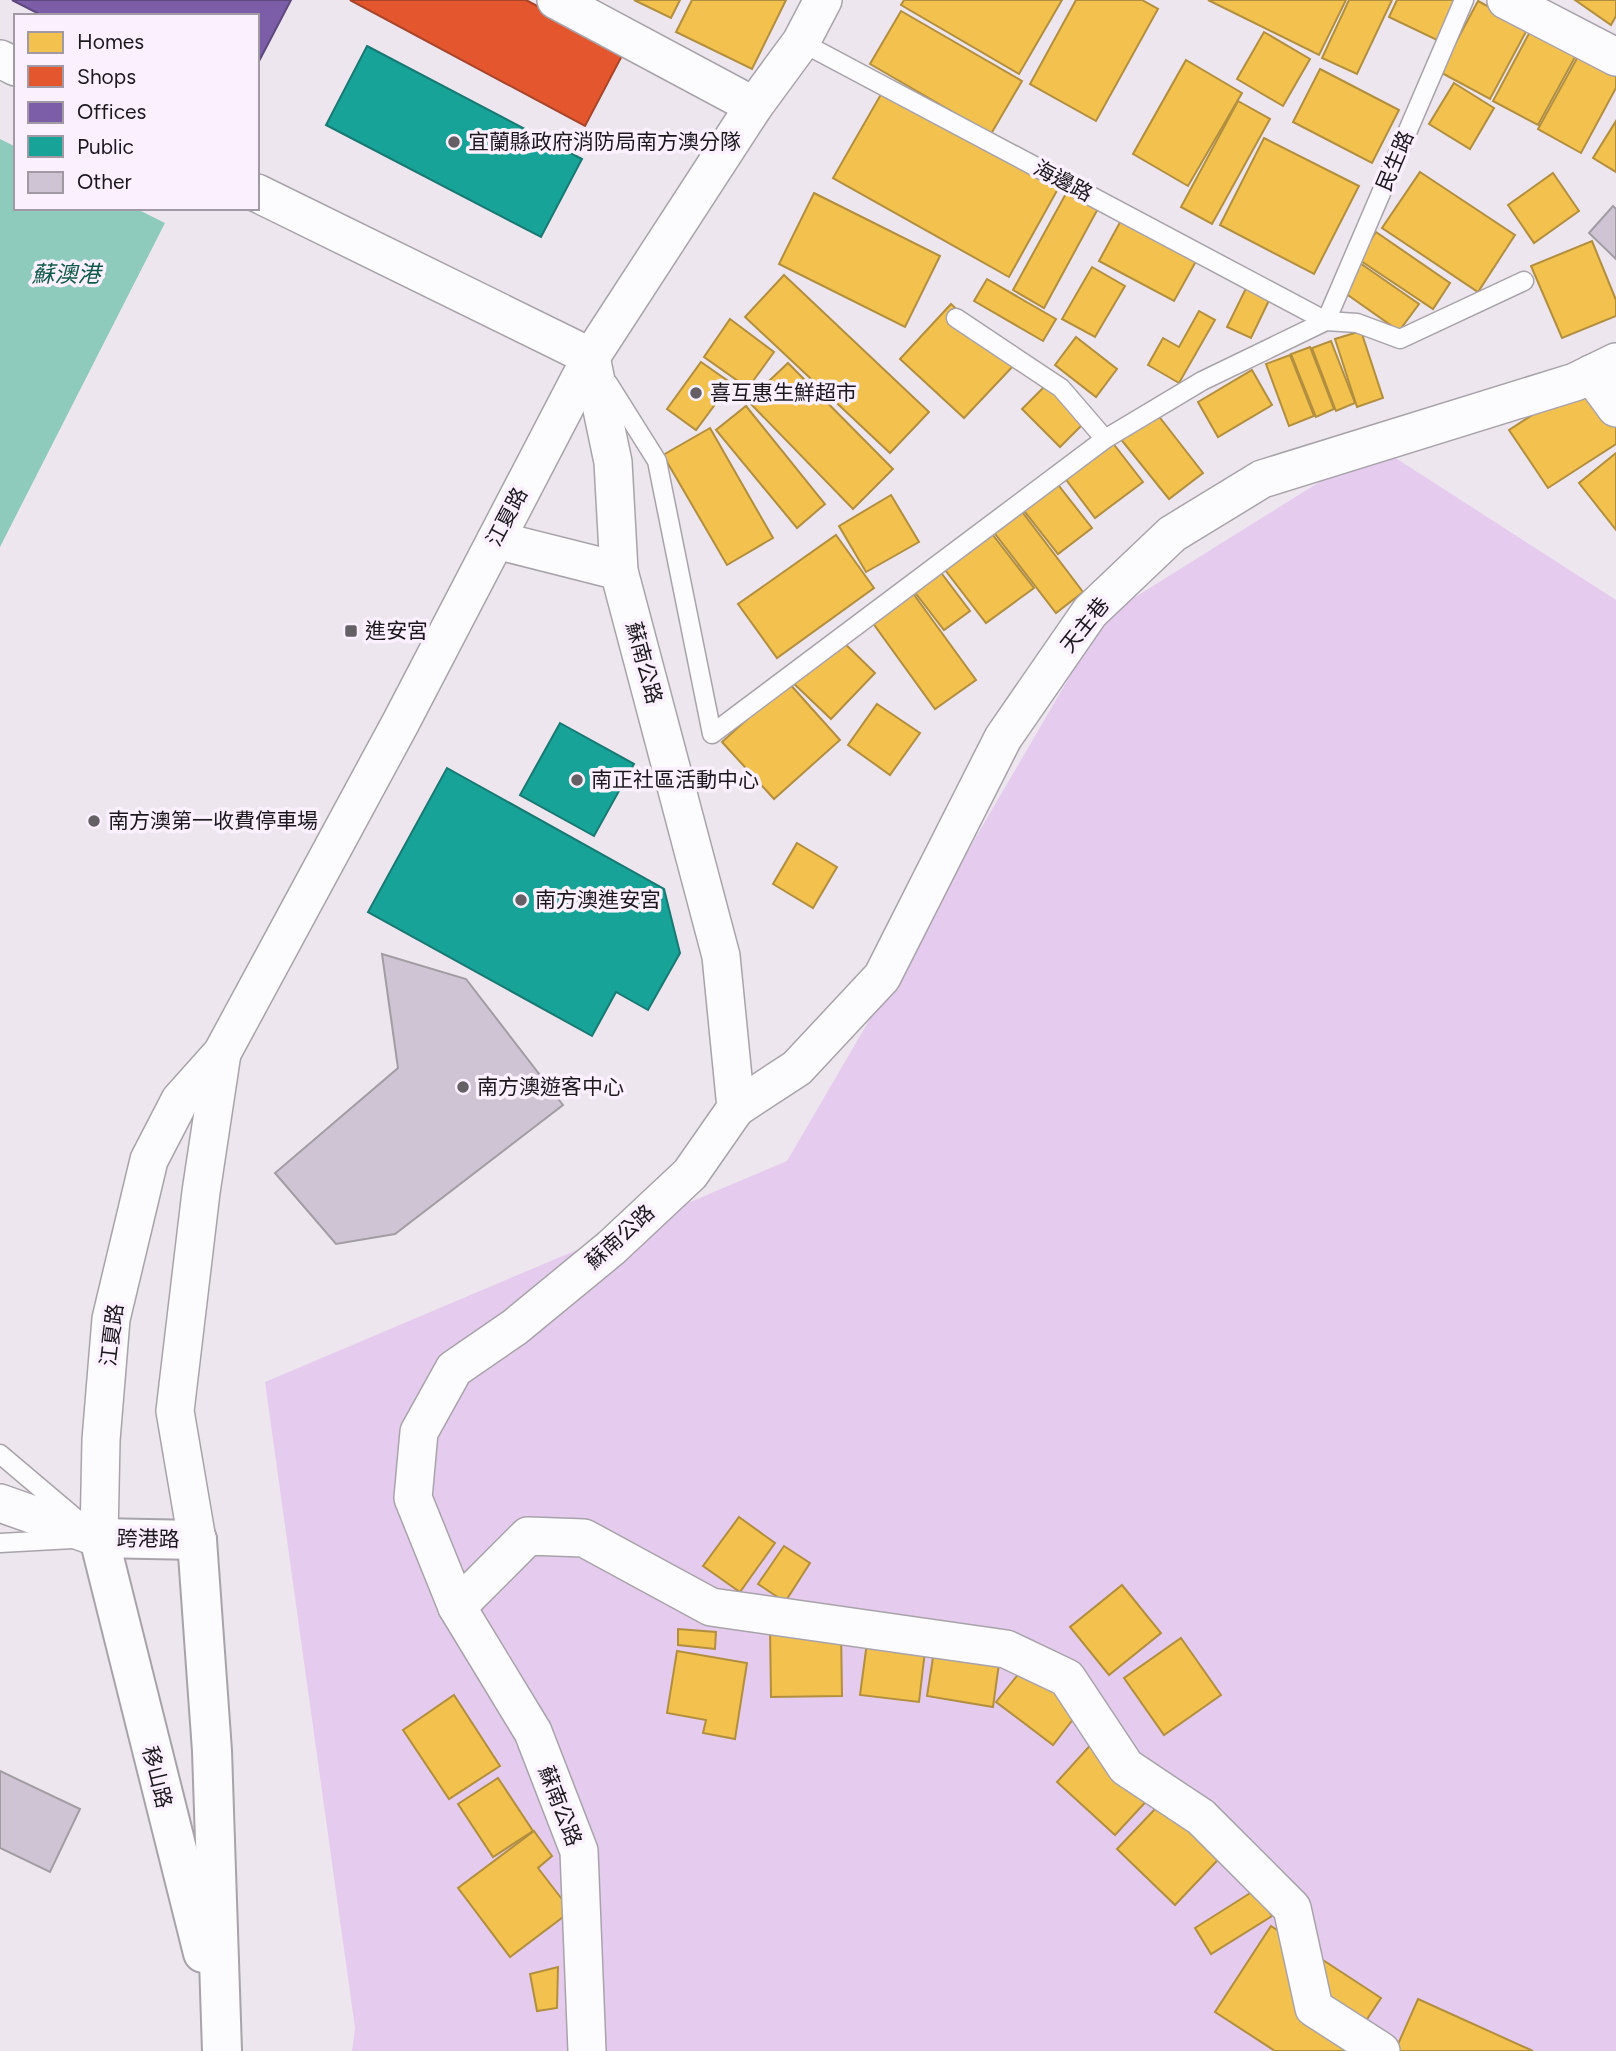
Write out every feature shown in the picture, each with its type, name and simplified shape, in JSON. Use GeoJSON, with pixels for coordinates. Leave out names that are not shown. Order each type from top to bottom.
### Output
{"type":"FeatureCollection","features":[{"type":"Feature","properties":{"kind":"main road","name":"跨港路"},"geometry":{"type":"LineString","coordinates":[[99,1538],[197,1540]]}},
{"type":"Feature","properties":{"kind":"main road","name":"移山路"},"geometry":{"type":"LineString","coordinates":[[99,1538],[221,2033]]}},
{"type":"Feature","properties":{"kind":"main road","name":"移山路"},"geometry":{"type":"LineString","coordinates":[[197,1540],[212,1751],[221,2033]]}},
{"type":"Feature","properties":{"kind":"street"},"geometry":{"type":"LineString","coordinates":[[556,0],[754,106]]}},
{"type":"Feature","properties":{"kind":"street","name":"江夏路"},"geometry":{"type":"LineString","coordinates":[[99,1538],[101,1440],[111,1319],[149,1160],[180,1100],[222,1054],[591,357],[754,106],[801,42],[823,0]]}},
{"type":"Feature","properties":{"kind":"street"},"geometry":{"type":"LineString","coordinates":[[1506,0],[1616,57]]}},
{"type":"Feature","properties":{"kind":"street"},"geometry":{"type":"LineString","coordinates":[[259,194],[591,357]]}},
{"type":"Feature","properties":{"kind":"street","name":"蘇南公路"},"geometry":{"type":"LineString","coordinates":[[587,2051],[579,1851],[533,1732],[457,1607],[413,1499],[419,1432],[454,1369],[515,1327],[611,1248],[690,1174],[736,1108],[720,956],[620,571],[613,462],[591,357]]}},
{"type":"Feature","properties":{"kind":"street"},"geometry":{"type":"LineString","coordinates":[[1603,368],[1616,408]]}},
{"type":"Feature","properties":{"kind":"street","name":"天主巷"},"geometry":{"type":"LineString","coordinates":[[736,1108],[797,1068],[881,977],[1003,738],[1090,612],[1172,534],[1262,480],[1390,442],[1603,368]]}},
{"type":"Feature","properties":{"kind":"street"},"geometry":{"type":"LineString","coordinates":[[496,540],[620,571]]}},
{"type":"Feature","properties":{"kind":"street","name":"江夏路"},"geometry":{"type":"LineString","coordinates":[[197,1540],[175,1411],[201,1192],[222,1054]]}},
{"type":"Feature","properties":{"kind":"street"},"geometry":{"type":"LineString","coordinates":[[0,1503],[99,1538]]}},
{"type":"Feature","properties":{"kind":"street"},"geometry":{"type":"LineString","coordinates":[[457,1607],[528,1536],[584,1538],[711,1607],[1006,1649],[1067,1678],[1126,1767],[1201,1817],[1292,1908],[1314,2008],[1381,2051]]}},
{"type":"Feature","properties":{"kind":"lane","name":"民生路"},"geometry":{"type":"LineString","coordinates":[[1326,321],[1464,0]]}},
{"type":"Feature","properties":{"kind":"lane","name":"海邊路"},"geometry":{"type":"LineString","coordinates":[[801,42],[1326,321]]}},
{"type":"Feature","properties":{"kind":"lane"},"geometry":{"type":"LineString","coordinates":[[591,357],[657,461],[712,734],[1105,439],[1202,381],[1326,321],[1357,323],[1400,339],[1524,281]]}},
{"type":"Feature","properties":{"kind":"lane"},"geometry":{"type":"LineString","coordinates":[[956,318],[1061,388],[1105,439]]}},
{"type":"Feature","properties":{"kind":"lane"},"geometry":{"type":"LineString","coordinates":[[0,1454],[99,1538]]}},
{"type":"Feature","properties":{"kind":"lane"},"geometry":{"type":"LineString","coordinates":[[0,1543],[99,1538]]}},
{"type":"Feature","properties":{"kind":"shaded area"},"geometry":{"type":"Polygon","coordinates":[[[1377,446],[1616,600],[1616,2051],[352,2051],[355,2028],[265,1382],[787,1161],[1105,616],[1377,446]]]}},
{"type":"Feature","properties":{"kind":"water","name":"蘇澳港"},"geometry":{"type":"Polygon","coordinates":[[[0,139],[14,146],[14,210],[139,210],[165,223],[0,547],[0,139]]]}},
{"type":"Feature","properties":{"kind":"building: Homes"},"geometry":{"type":"Polygon","coordinates":[[[634,0],[680,0],[671,18],[634,0]]]}},
{"type":"Feature","properties":{"kind":"building: Homes"},"geometry":{"type":"Polygon","coordinates":[[[692,0],[786,0],[752,69],[676,32],[692,0]]]}},
{"type":"Feature","properties":{"kind":"building: Homes"},"geometry":{"type":"Polygon","coordinates":[[[904,0],[1062,0],[1019,74],[901,5],[904,0]]]}},
{"type":"Feature","properties":{"kind":"building: Homes"},"geometry":{"type":"Polygon","coordinates":[[[1076,0],[1142,0],[1158,9],[1096,121],[1030,84],[1076,0]]]}},
{"type":"Feature","properties":{"kind":"building: Homes"},"geometry":{"type":"Polygon","coordinates":[[[1208,0],[1346,0],[1319,55],[1208,0]]]}},
{"type":"Feature","properties":{"kind":"building: Homes"},"geometry":{"type":"Polygon","coordinates":[[[1349,0],[1392,0],[1357,74],[1322,58],[1349,0]]]}},
{"type":"Feature","properties":{"kind":"building: Homes"},"geometry":{"type":"Polygon","coordinates":[[[1397,0],[1459,0],[1439,41],[1389,17],[1397,0]]]}},
{"type":"Feature","properties":{"kind":"building: Homes"},"geometry":{"type":"Polygon","coordinates":[[[1575,0],[1616,0],[1616,16],[1611,25],[1575,0]]]}},
{"type":"Feature","properties":{"kind":"building: Homes"},"geometry":{"type":"Polygon","coordinates":[[[1478,1],[1528,28],[1490,99],[1440,72],[1478,1]]]}},
{"type":"Feature","properties":{"kind":"building: Homes"},"geometry":{"type":"Polygon","coordinates":[[[901,11],[1022,81],[991,134],[870,64],[901,11]]]}},
{"type":"Feature","properties":{"kind":"building: Homes"},"geometry":{"type":"Polygon","coordinates":[[[1534,24],[1580,48],[1538,125],[1493,101],[1534,24]]]}},
{"type":"Feature","properties":{"kind":"building: Homes"},"geometry":{"type":"Polygon","coordinates":[[[1264,32],[1310,59],[1283,106],[1237,79],[1264,32]]]}},
{"type":"Feature","properties":{"kind":"building: Homes"},"geometry":{"type":"Polygon","coordinates":[[[1581,51],[1616,70],[1616,88],[1581,153],[1538,129],[1581,51]]]}},
{"type":"Feature","properties":{"kind":"building: Homes"},"geometry":{"type":"Polygon","coordinates":[[[1186,60],[1242,93],[1188,186],[1133,154],[1186,60]]]}},
{"type":"Feature","properties":{"kind":"building: Homes"},"geometry":{"type":"Polygon","coordinates":[[[1320,69],[1399,110],[1372,163],[1293,122],[1320,69]]]}},
{"type":"Feature","properties":{"kind":"building: Homes"},"geometry":{"type":"Polygon","coordinates":[[[1454,83],[1494,108],[1470,149],[1429,124],[1454,83]]]}},
{"type":"Feature","properties":{"kind":"building: Homes"},"geometry":{"type":"Polygon","coordinates":[[[884,89],[1059,187],[1009,277],[833,178],[884,89]]]}},
{"type":"Feature","properties":{"kind":"building: Homes"},"geometry":{"type":"Polygon","coordinates":[[[1238,101],[1270,119],[1212,224],[1181,207],[1238,101]]]}},
{"type":"Feature","properties":{"kind":"building: Homes"},"geometry":{"type":"Polygon","coordinates":[[[1616,121],[1616,172],[1593,158],[1616,121]]]}},
{"type":"Feature","properties":{"kind":"building: Homes"},"geometry":{"type":"Polygon","coordinates":[[[1264,138],[1359,186],[1314,274],[1220,225],[1264,138]]]}},
{"type":"Feature","properties":{"kind":"building: Homes"},"geometry":{"type":"Polygon","coordinates":[[[1420,172],[1515,235],[1478,292],[1382,228],[1420,172]]]}},
{"type":"Feature","properties":{"kind":"building: Homes"},"geometry":{"type":"Polygon","coordinates":[[[1553,173],[1579,211],[1534,243],[1508,205],[1553,173]]]}},
{"type":"Feature","properties":{"kind":"building: Homes"},"geometry":{"type":"Polygon","coordinates":[[[1069,188],[1100,205],[1044,308],[1013,290],[1069,188]]]}},
{"type":"Feature","properties":{"kind":"building: Homes"},"geometry":{"type":"Polygon","coordinates":[[[814,193],[940,256],[905,327],[779,264],[814,193]]]}},
{"type":"Feature","properties":{"kind":"building: Homes"},"geometry":{"type":"Polygon","coordinates":[[[1125,213],[1200,254],[1174,301],[1099,261],[1125,213]]]}},
{"type":"Feature","properties":{"kind":"building: Homes"},"geometry":{"type":"Polygon","coordinates":[[[1376,232],[1450,283],[1433,309],[1358,259],[1376,232]]]}},
{"type":"Feature","properties":{"kind":"building: Homes"},"geometry":{"type":"Polygon","coordinates":[[[1592,241],[1616,300],[1616,316],[1562,338],[1531,266],[1592,241]]]}},
{"type":"Feature","properties":{"kind":"building: Homes"},"geometry":{"type":"Polygon","coordinates":[[[1357,261],[1419,304],[1399,331],[1338,288],[1357,261]]]}},
{"type":"Feature","properties":{"kind":"building: Homes"},"geometry":{"type":"Polygon","coordinates":[[[1092,267],[1125,286],[1095,337],[1062,319],[1092,267]]]}},
{"type":"Feature","properties":{"kind":"building: Homes"},"geometry":{"type":"Polygon","coordinates":[[[784,275],[929,412],[890,453],[745,317],[784,275]]]}},
{"type":"Feature","properties":{"kind":"building: Homes"},"geometry":{"type":"Polygon","coordinates":[[[987,279],[1056,319],[1043,341],[974,301],[987,279]]]}},
{"type":"Feature","properties":{"kind":"building: Homes"},"geometry":{"type":"Polygon","coordinates":[[[1250,280],[1273,292],[1251,338],[1227,327],[1250,280]]]}},
{"type":"Feature","properties":{"kind":"building: Homes"},"geometry":{"type":"Polygon","coordinates":[[[951,304],[1015,364],[964,418],[900,359],[951,304]]]}},
{"type":"Feature","properties":{"kind":"building: Homes"},"geometry":{"type":"Polygon","coordinates":[[[1199,311],[1215,320],[1179,383],[1148,365],[1163,338],[1179,347],[1199,311]]]}},
{"type":"Feature","properties":{"kind":"building: Homes"},"geometry":{"type":"Polygon","coordinates":[[[730,319],[774,352],[748,388],[704,357],[730,319]]]}},
{"type":"Feature","properties":{"kind":"building: Homes"},"geometry":{"type":"Polygon","coordinates":[[[1361,331],[1383,398],[1357,407],[1335,339],[1361,331]]]}},
{"type":"Feature","properties":{"kind":"building: Homes"},"geometry":{"type":"Polygon","coordinates":[[[1076,337],[1117,369],[1096,397],[1055,365],[1076,337]]]}},
{"type":"Feature","properties":{"kind":"building: Homes"},"geometry":{"type":"Polygon","coordinates":[[[1331,341],[1355,403],[1336,411],[1312,348],[1331,341]]]}},
{"type":"Feature","properties":{"kind":"building: Homes"},"geometry":{"type":"Polygon","coordinates":[[[1310,347],[1334,409],[1316,417],[1291,354],[1310,347]]]}},
{"type":"Feature","properties":{"kind":"building: Homes"},"geometry":{"type":"Polygon","coordinates":[[[1290,355],[1314,416],[1289,426],[1266,364],[1290,355]]]}},
{"type":"Feature","properties":{"kind":"building: Homes"},"geometry":{"type":"Polygon","coordinates":[[[701,362],[731,383],[696,430],[667,409],[701,362]]]}},
{"type":"Feature","properties":{"kind":"building: Homes"},"geometry":{"type":"Polygon","coordinates":[[[788,363],[893,469],[853,509],[748,401],[788,363]]]}},
{"type":"Feature","properties":{"kind":"building: Homes"},"geometry":{"type":"Polygon","coordinates":[[[1252,370],[1272,405],[1218,437],[1198,402],[1252,370]]]}},
{"type":"Feature","properties":{"kind":"building: Homes"},"geometry":{"type":"Polygon","coordinates":[[[1052,379],[1089,418],[1060,447],[1022,409],[1052,379]]]}},
{"type":"Feature","properties":{"kind":"building: Homes"},"geometry":{"type":"Polygon","coordinates":[[[1585,381],[1616,427],[1616,444],[1548,488],[1509,430],[1585,381]]]}},
{"type":"Feature","properties":{"kind":"building: Homes"},"geometry":{"type":"Polygon","coordinates":[[[746,406],[825,504],[797,528],[716,430],[746,406]]]}},
{"type":"Feature","properties":{"kind":"building: Homes"},"geometry":{"type":"Polygon","coordinates":[[[1154,410],[1203,473],[1169,499],[1119,437],[1154,410]]]}},
{"type":"Feature","properties":{"kind":"building: Homes"},"geometry":{"type":"Polygon","coordinates":[[[710,428],[773,538],[727,565],[663,455],[710,428]]]}},
{"type":"Feature","properties":{"kind":"building: Homes"},"geometry":{"type":"Polygon","coordinates":[[[1112,442],[1143,482],[1095,518],[1064,477],[1112,442]]]}},
{"type":"Feature","properties":{"kind":"building: Homes"},"geometry":{"type":"Polygon","coordinates":[[[1616,453],[1616,530],[1579,483],[1616,453]]]}},
{"type":"Feature","properties":{"kind":"building: Homes"},"geometry":{"type":"Polygon","coordinates":[[[1052,477],[1092,528],[1058,554],[1018,503],[1052,477]]]}},
{"type":"Feature","properties":{"kind":"building: Homes"},"geometry":{"type":"Polygon","coordinates":[[[891,495],[919,542],[866,572],[839,526],[891,495]]]}},
{"type":"Feature","properties":{"kind":"building: Homes"},"geometry":{"type":"Polygon","coordinates":[[[1017,505],[1083,592],[1056,613],[989,526],[1017,505]]]}},
{"type":"Feature","properties":{"kind":"building: Homes"},"geometry":{"type":"Polygon","coordinates":[[[986,526],[1034,588],[986,623],[939,562],[986,526]]]}},
{"type":"Feature","properties":{"kind":"building: Homes"},"geometry":{"type":"Polygon","coordinates":[[[836,535],[874,588],[777,658],[738,604],[836,535]]]}},
{"type":"Feature","properties":{"kind":"building: Homes"},"geometry":{"type":"Polygon","coordinates":[[[936,566],[970,611],[944,630],[910,586],[936,566]]]}},
{"type":"Feature","properties":{"kind":"building: Homes"},"geometry":{"type":"Polygon","coordinates":[[[907,585],[976,680],[935,709],[867,615],[907,585]]]}},
{"type":"Feature","properties":{"kind":"building: Homes"},"geometry":{"type":"Polygon","coordinates":[[[835,634],[875,673],[831,719],[790,680],[835,634]]]}},
{"type":"Feature","properties":{"kind":"building: Homes"},"geometry":{"type":"Polygon","coordinates":[[[788,682],[840,740],[774,799],[722,742],[788,682]]]}},
{"type":"Feature","properties":{"kind":"building: Homes"},"geometry":{"type":"Polygon","coordinates":[[[877,704],[920,733],[890,775],[848,745],[877,704]]]}},
{"type":"Feature","properties":{"kind":"building: Homes"},"geometry":{"type":"Polygon","coordinates":[[[797,843],[837,867],[813,908],[773,884],[797,843]]]}},
{"type":"Feature","properties":{"kind":"building: Homes"},"geometry":{"type":"Polygon","coordinates":[[[739,1517],[775,1543],[740,1592],[703,1566],[739,1517]]]}},
{"type":"Feature","properties":{"kind":"building: Homes"},"geometry":{"type":"Polygon","coordinates":[[[784,1546],[810,1563],[785,1602],[758,1584],[784,1546]]]}},
{"type":"Feature","properties":{"kind":"building: Homes"},"geometry":{"type":"Polygon","coordinates":[[[1122,1585],[1161,1633],[1109,1675],[1070,1627],[1122,1585]]]}},
{"type":"Feature","properties":{"kind":"building: Homes"},"geometry":{"type":"Polygon","coordinates":[[[841,1628],[842,1696],[771,1697],[770,1629],[841,1628]]]}},
{"type":"Feature","properties":{"kind":"building: Homes"},"geometry":{"type":"Polygon","coordinates":[[[678,1629],[716,1632],[715,1649],[678,1645],[678,1629]]]}},
{"type":"Feature","properties":{"kind":"building: Homes"},"geometry":{"type":"Polygon","coordinates":[[[937,1632],[1002,1642],[993,1707],[927,1696],[937,1632]]]}},
{"type":"Feature","properties":{"kind":"building: Homes"},"geometry":{"type":"Polygon","coordinates":[[[868,1635],[926,1642],[919,1702],[860,1695],[868,1635]]]}},
{"type":"Feature","properties":{"kind":"building: Homes"},"geometry":{"type":"Polygon","coordinates":[[[1181,1638],[1221,1695],[1164,1735],[1124,1678],[1181,1638]]]}},
{"type":"Feature","properties":{"kind":"building: Homes"},"geometry":{"type":"Polygon","coordinates":[[[677,1651],[747,1663],[735,1739],[703,1733],[706,1720],[667,1713],[677,1651]]]}},
{"type":"Feature","properties":{"kind":"building: Homes"},"geometry":{"type":"Polygon","coordinates":[[[1032,1657],[1088,1700],[1053,1745],[996,1702],[1032,1657]]]}},
{"type":"Feature","properties":{"kind":"building: Homes"},"geometry":{"type":"Polygon","coordinates":[[[454,1695],[500,1766],[449,1799],[403,1730],[454,1695]]]}},
{"type":"Feature","properties":{"kind":"building: Homes"},"geometry":{"type":"Polygon","coordinates":[[[1106,1728],[1165,1781],[1115,1835],[1057,1782],[1106,1728]]]}},
{"type":"Feature","properties":{"kind":"building: Homes"},"geometry":{"type":"Polygon","coordinates":[[[498,1778],[533,1831],[493,1857],[458,1804],[498,1778]]]}},
{"type":"Feature","properties":{"kind":"building: Homes"},"geometry":{"type":"Polygon","coordinates":[[[1175,1788],[1233,1844],[1175,1905],[1117,1849],[1175,1788]]]}},
{"type":"Feature","properties":{"kind":"building: Homes"},"geometry":{"type":"Polygon","coordinates":[[[534,1831],[552,1856],[538,1868],[571,1911],[510,1957],[458,1888],[534,1831]]]}},
{"type":"Feature","properties":{"kind":"building: Homes"},"geometry":{"type":"Polygon","coordinates":[[[1255,1890],[1272,1916],[1211,1954],[1195,1928],[1255,1890]]]}},
{"type":"Feature","properties":{"kind":"building: Homes"},"geometry":{"type":"Polygon","coordinates":[[[1271,1926],[1381,1998],[1346,2051],[1275,2051],[1215,2012],[1271,1926]]]}},
{"type":"Feature","properties":{"kind":"building: Homes"},"geometry":{"type":"Polygon","coordinates":[[[558,1967],[557,2008],[537,2011],[530,1974],[558,1967]]]}},
{"type":"Feature","properties":{"kind":"building: Homes"},"geometry":{"type":"Polygon","coordinates":[[[1418,1999],[1533,2051],[1395,2051],[1418,1999]]]}},
{"type":"Feature","properties":{"kind":"building: Shops"},"geometry":{"type":"Polygon","coordinates":[[[350,0],[526,0],[624,52],[585,126],[350,0]]]}},
{"type":"Feature","properties":{"kind":"building: Offices"},"geometry":{"type":"Polygon","coordinates":[[[12,0],[291,0],[259,61],[259,14],[39,14],[12,0]]]}},
{"type":"Feature","properties":{"kind":"building: Public","name":"宜蘭縣政府消防局南方澳分隊"},"geometry":{"type":"Polygon","coordinates":[[[367,46],[582,159],[541,237],[326,125],[367,46]]]}},
{"type":"Feature","properties":{"kind":"building: Public","name":"南正社區活動中心"},"geometry":{"type":"Polygon","coordinates":[[[560,723],[634,764],[594,836],[520,795],[560,723]]]}},
{"type":"Feature","properties":{"kind":"building: Public","name":"南方澳進安宮"},"geometry":{"type":"Polygon","coordinates":[[[447,768],[664,889],[680,953],[648,1010],[616,992],[592,1036],[368,912],[447,768]]]}},
{"type":"Feature","properties":{"kind":"building: Other"},"geometry":{"type":"Polygon","coordinates":[[[1613,206],[1616,209],[1616,259],[1589,233],[1613,206]]]}},
{"type":"Feature","properties":{"kind":"building: Other","name":"南方澳遊客中心"},"geometry":{"type":"Polygon","coordinates":[[[382,954],[466,979],[563,1105],[395,1234],[336,1244],[275,1173],[398,1068],[382,954]]]}},
{"type":"Feature","properties":{"kind":"building: Other"},"geometry":{"type":"Polygon","coordinates":[[[0,1771],[80,1809],[50,1872],[0,1848],[0,1771]]]}},
{"type":"Feature","properties":{"kind":"place","name":"宜蘭縣政府消防局南方澳分隊"},"geometry":{"type":"Point","coordinates":[454,142]}},
{"type":"Feature","properties":{"kind":"place","name":"喜互惠生鮮超市"},"geometry":{"type":"Point","coordinates":[696,393]}},
{"type":"Feature","properties":{"kind":"place","name":"進安宮"},"geometry":{"type":"Point","coordinates":[351,631]}},
{"type":"Feature","properties":{"kind":"place","name":"南正社區活動中心"},"geometry":{"type":"Point","coordinates":[577,780]}},
{"type":"Feature","properties":{"kind":"place","name":"南方澳第一收費停車場"},"geometry":{"type":"Point","coordinates":[94,821]}},
{"type":"Feature","properties":{"kind":"place","name":"南方澳進安宮"},"geometry":{"type":"Point","coordinates":[521,900]}},
{"type":"Feature","properties":{"kind":"place","name":"南方澳遊客中心"},"geometry":{"type":"Point","coordinates":[463,1087]}}]}
